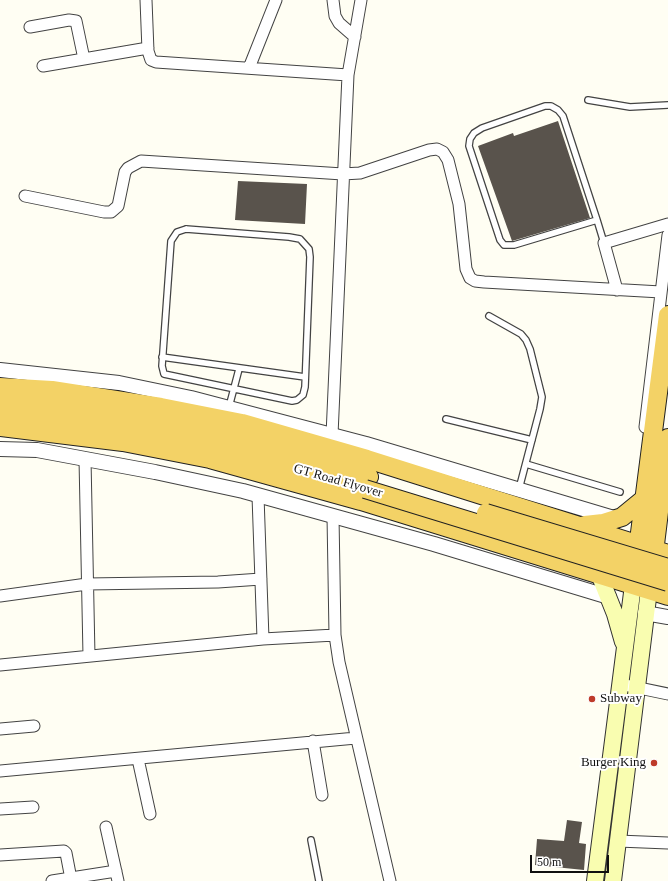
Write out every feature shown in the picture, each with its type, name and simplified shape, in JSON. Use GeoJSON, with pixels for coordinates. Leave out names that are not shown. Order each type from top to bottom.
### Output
{"type":"FeatureCollection","features":[{"type":"Feature","properties":{"kind":"highway"},"geometry":{"type":"LineString","coordinates":[[641,587],[653,549],[652,498],[668,315]]}},
{"type":"Feature","properties":{"kind":"highway"},"geometry":{"type":"LineString","coordinates":[[0,387],[52,390],[161,407],[242,424],[367,459],[653,549]]}},
{"type":"Feature","properties":{"kind":"highway","name":"GT Road Flyover"},"geometry":{"type":"LineString","coordinates":[[0,401],[126,415],[211,432],[668,582]]}},
{"type":"Feature","properties":{"kind":"highway","name":"GT Road Flyover"},"geometry":{"type":"LineString","coordinates":[[0,415],[42,418],[142,432],[212,446],[367,483],[668,568]]}},
{"type":"Feature","properties":{"kind":"highway"},"geometry":{"type":"LineString","coordinates":[[0,428],[123,442],[210,459],[361,501],[668,596]]}},
{"type":"Feature","properties":{"kind":"highway"},"geometry":{"type":"LineString","coordinates":[[580,526],[602,523],[622,516],[652,498],[668,438]]}},
{"type":"Feature","properties":{"kind":"highway"},"geometry":{"type":"LineString","coordinates":[[652,498],[668,516]]}},
{"type":"Feature","properties":{"kind":"main road"},"geometry":{"type":"LineString","coordinates":[[599,574],[609,597],[625,649]]}},
{"type":"Feature","properties":{"kind":"main road"},"geometry":{"type":"LineString","coordinates":[[614,881],[645,613],[641,587]]}},
{"type":"Feature","properties":{"kind":"main road"},"geometry":{"type":"LineString","coordinates":[[595,881],[625,649],[641,587]]}},
{"type":"Feature","properties":{"kind":"main road"},"geometry":{"type":"LineString","coordinates":[[604,814],[621,816]]}},
{"type":"Feature","properties":{"kind":"street"},"geometry":{"type":"LineString","coordinates":[[146,0],[148,48],[151,60],[156,62],[348,75]]}},
{"type":"Feature","properties":{"kind":"street"},"geometry":{"type":"LineString","coordinates":[[249,68],[276,0]]}},
{"type":"Feature","properties":{"kind":"street"},"geometry":{"type":"LineString","coordinates":[[332,0],[335,16],[339,24],[355,37]]}},
{"type":"Feature","properties":{"kind":"street"},"geometry":{"type":"LineString","coordinates":[[332,435],[348,75],[362,0]]}},
{"type":"Feature","properties":{"kind":"street"},"geometry":{"type":"LineString","coordinates":[[30,27],[69,20],[76,21],[84,59]]}},
{"type":"Feature","properties":{"kind":"street"},"geometry":{"type":"LineString","coordinates":[[43,66],[148,48]]}},
{"type":"Feature","properties":{"kind":"street"},"geometry":{"type":"LineString","coordinates":[[25,196],[104,212],[111,212],[118,206],[125,172],[128,168],[141,161],[343,174],[360,173],[429,150],[437,149],[446,155],[458,196],[466,269],[470,278],[475,281],[484,282],[661,292]]}},
{"type":"Feature","properties":{"kind":"street"},"geometry":{"type":"LineString","coordinates":[[617,290],[604,243],[668,224]]}},
{"type":"Feature","properties":{"kind":"street"},"geometry":{"type":"LineString","coordinates":[[652,498],[641,461],[668,235]]}},
{"type":"Feature","properties":{"kind":"street"},"geometry":{"type":"LineString","coordinates":[[0,370],[119,383],[229,408],[332,435],[616,518]]}},
{"type":"Feature","properties":{"kind":"street"},"geometry":{"type":"LineString","coordinates":[[0,449],[36,450],[236,490],[434,544],[609,597]]}},
{"type":"Feature","properties":{"kind":"street"},"geometry":{"type":"LineString","coordinates":[[85,459],[89,656]]}},
{"type":"Feature","properties":{"kind":"street"},"geometry":{"type":"LineString","coordinates":[[258,496],[263,639]]}},
{"type":"Feature","properties":{"kind":"street"},"geometry":{"type":"LineString","coordinates":[[333,516],[335,635],[342,681],[390,881]]}},
{"type":"Feature","properties":{"kind":"street"},"geometry":{"type":"LineString","coordinates":[[0,596],[87,584],[218,582],[261,579]]}},
{"type":"Feature","properties":{"kind":"street"},"geometry":{"type":"LineString","coordinates":[[645,613],[668,617]]}},
{"type":"Feature","properties":{"kind":"street"},"geometry":{"type":"LineString","coordinates":[[0,665],[263,639],[335,635]]}},
{"type":"Feature","properties":{"kind":"street"},"geometry":{"type":"LineString","coordinates":[[620,684],[668,694]]}},
{"type":"Feature","properties":{"kind":"street"},"geometry":{"type":"LineString","coordinates":[[0,729],[34,726]]}},
{"type":"Feature","properties":{"kind":"street"},"geometry":{"type":"LineString","coordinates":[[0,771],[356,738]]}},
{"type":"Feature","properties":{"kind":"street"},"geometry":{"type":"LineString","coordinates":[[313,741],[322,794]]}},
{"type":"Feature","properties":{"kind":"street"},"geometry":{"type":"LineString","coordinates":[[138,759],[150,814]]}},
{"type":"Feature","properties":{"kind":"street"},"geometry":{"type":"LineString","coordinates":[[0,809],[33,807]]}},
{"type":"Feature","properties":{"kind":"street"},"geometry":{"type":"LineString","coordinates":[[52,881],[117,876],[106,827]]}},
{"type":"Feature","properties":{"kind":"street"},"geometry":{"type":"LineString","coordinates":[[618,841],[668,843]]}},
{"type":"Feature","properties":{"kind":"street"},"geometry":{"type":"LineString","coordinates":[[0,855],[64,851],[71,879]]}},
{"type":"Feature","properties":{"kind":"lane"},"geometry":{"type":"LineString","coordinates":[[588,100],[630,107],[668,105]]}},
{"type":"Feature","properties":{"kind":"lane"},"geometry":{"type":"LineString","coordinates":[[597,220],[514,245],[504,245],[500,240],[469,146],[470,139],[474,133],[482,128],[545,106],[551,106],[558,110],[562,116],[597,220],[604,243]]}},
{"type":"Feature","properties":{"kind":"lane"},"geometry":{"type":"LineString","coordinates":[[186,230],[289,237],[304,242],[309,249],[310,257],[305,377],[303,395],[292,401],[234,387],[167,375],[163,370],[162,357],[171,241],[177,232],[186,230]]}},
{"type":"Feature","properties":{"kind":"lane"},"geometry":{"type":"LineString","coordinates":[[489,316],[521,334],[530,349],[542,397],[519,489]]}},
{"type":"Feature","properties":{"kind":"lane"},"geometry":{"type":"LineString","coordinates":[[162,357],[239,369],[305,377]]}},
{"type":"Feature","properties":{"kind":"lane"},"geometry":{"type":"LineString","coordinates":[[229,408],[239,369]]}},
{"type":"Feature","properties":{"kind":"lane"},"geometry":{"type":"LineString","coordinates":[[446,419],[532,440]]}},
{"type":"Feature","properties":{"kind":"lane"},"geometry":{"type":"LineString","coordinates":[[526,464],[620,492]]}},
{"type":"Feature","properties":{"kind":"lane"},"geometry":{"type":"LineString","coordinates":[[311,840],[319,881]]}},
{"type":"Feature","properties":{"kind":"building"},"geometry":{"type":"Polygon","coordinates":[[[558,121],[590,218],[512,241],[478,146],[513,133],[514,136],[558,121]]]}},
{"type":"Feature","properties":{"kind":"building"},"geometry":{"type":"Polygon","coordinates":[[[238,181],[307,184],[305,224],[235,220],[238,181]]]}},
{"type":"Feature","properties":{"kind":"building"},"geometry":{"type":"Polygon","coordinates":[[[567,820],[582,822],[579,843],[586,844],[584,870],[535,865],[537,839],[564,841],[567,820]]]}},
{"type":"Feature","properties":{"kind":"place","name":"Subway"},"geometry":{"type":"Point","coordinates":[592,699]}},
{"type":"Feature","properties":{"kind":"place","name":"Burger King"},"geometry":{"type":"Point","coordinates":[654,763]}}]}
